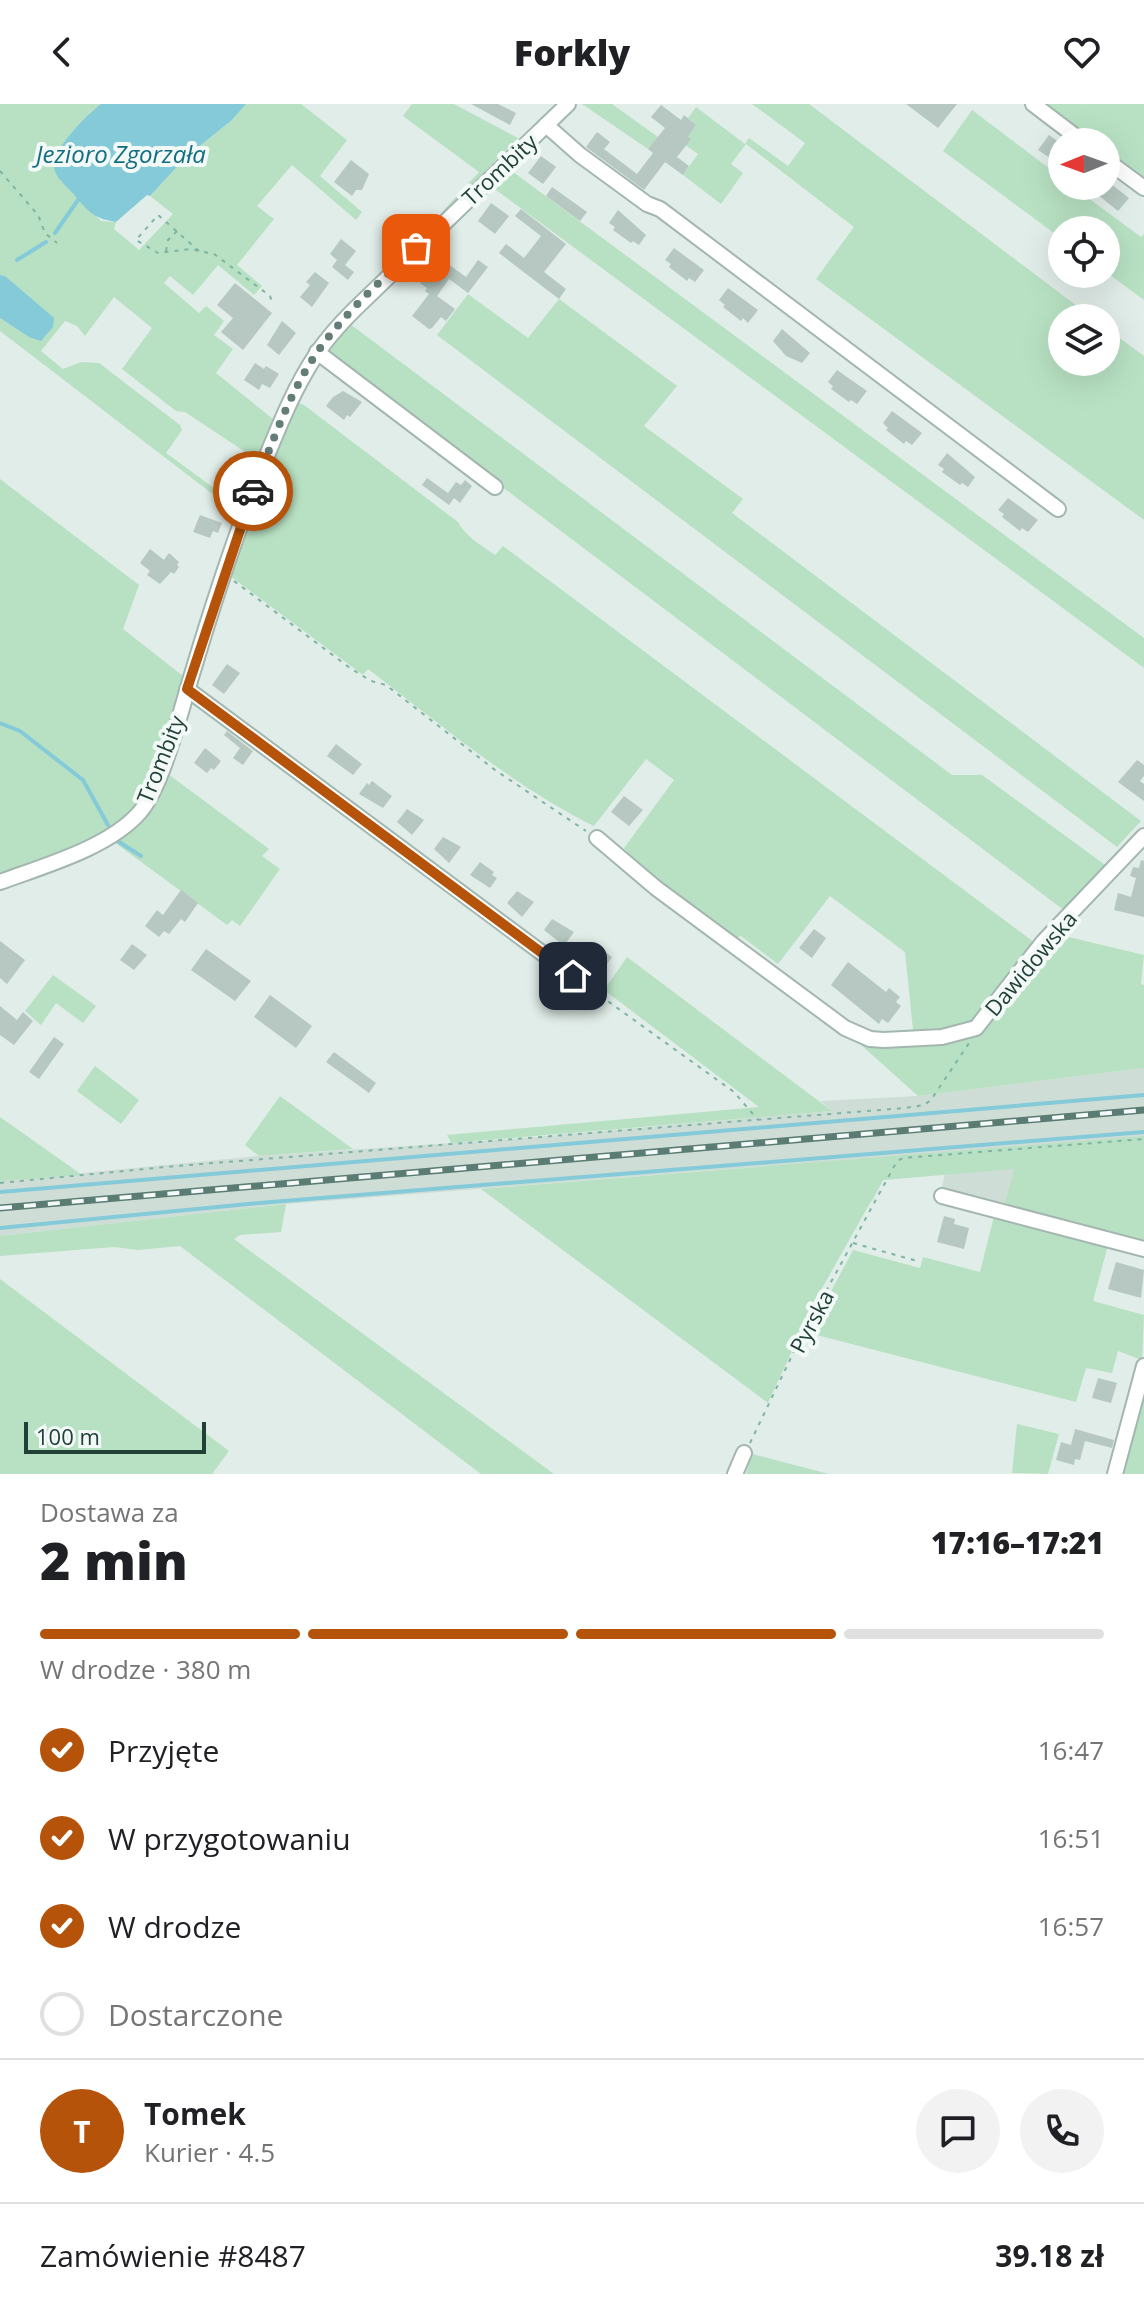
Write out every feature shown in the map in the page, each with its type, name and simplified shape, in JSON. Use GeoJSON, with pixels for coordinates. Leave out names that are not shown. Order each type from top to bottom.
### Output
{"type":"FeatureCollection","features":[{"type":"Feature","properties":{"kind":"street","name":"Trombity"},"geometry":{"type":"LineString","coordinates":[[0,882],[108,837],[138,814],[159,776],[242,520],[296,389],[317,352],[394,269],[568,104]]}},
{"type":"Feature","properties":{"kind":"street"},"geometry":{"type":"LineString","coordinates":[[1033,104],[1065,128]]}},
{"type":"Feature","properties":{"kind":"street"},"geometry":{"type":"LineString","coordinates":[[546,125],[580,155],[647,204],[660,209],[1058,509]]}},
{"type":"Feature","properties":{"kind":"street"},"geometry":{"type":"LineString","coordinates":[[1120,170],[1144,188]]}},
{"type":"Feature","properties":{"kind":"street"},"geometry":{"type":"LineString","coordinates":[[317,352],[495,487]]}},
{"type":"Feature","properties":{"kind":"street"},"geometry":{"type":"LineString","coordinates":[[187,689],[573,976]]}},
{"type":"Feature","properties":{"kind":"street","name":"Dawidowska"},"geometry":{"type":"LineString","coordinates":[[976,1028],[1043,942],[1144,836]]}},
{"type":"Feature","properties":{"kind":"street"},"geometry":{"type":"LineString","coordinates":[[597,838],[656,888],[845,1028],[870,1039],[942,1037],[976,1028]]}},
{"type":"Feature","properties":{"kind":"street"},"geometry":{"type":"LineString","coordinates":[[942,1196],[1144,1249]]}},
{"type":"Feature","properties":{"kind":"street"},"geometry":{"type":"LineString","coordinates":[[1115,1474],[1144,1366]]}},
{"type":"Feature","properties":{"kind":"street"},"geometry":{"type":"LineString","coordinates":[[735,1474],[744,1453]]}},
{"type":"Feature","properties":{"kind":"path"},"geometry":{"type":"LineString","coordinates":[[0,171],[38,215],[45,233],[57,243]]}},
{"type":"Feature","properties":{"kind":"path"},"geometry":{"type":"LineString","coordinates":[[199,251],[158,215],[136,240],[153,252],[180,249],[219,256],[270,296],[272,302]]}},
{"type":"Feature","properties":{"kind":"path"},"geometry":{"type":"LineString","coordinates":[[166,252],[168,240],[178,230]]}},
{"type":"Feature","properties":{"kind":"path"},"geometry":{"type":"LineString","coordinates":[[224,574],[350,668],[366,679],[386,685],[495,770],[597,838]]}},
{"type":"Feature","properties":{"kind":"path"},"geometry":{"type":"LineString","coordinates":[[573,976],[734,1092],[759,1120]]}},
{"type":"Feature","properties":{"kind":"path","name":"Dawidowska"},"geometry":{"type":"LineString","coordinates":[[759,1120],[905,1108],[931,1100],[966,1050],[976,1028]]}},
{"type":"Feature","properties":{"kind":"path"},"geometry":{"type":"LineString","coordinates":[[0,1183],[759,1120]]}},
{"type":"Feature","properties":{"kind":"path","name":"Pyrska"},"geometry":{"type":"LineString","coordinates":[[744,1453],[800,1339],[893,1164],[903,1158],[1144,1139]]}},
{"type":"Feature","properties":{"kind":"path"},"geometry":{"type":"LineString","coordinates":[[853,1243],[917,1261]]}},
{"type":"Feature","properties":{"kind":"shaded area"},"geometry":{"type":"Polygon","coordinates":[[[1144,1068],[1144,1159],[1004,1207],[941,1190],[945,1174],[883,1180],[872,1202],[835,1161],[286,1204],[0,1236],[0,1181],[259,1156],[523,1138],[831,1111],[821,1101],[918,1096],[1144,1068]]]}},
{"type":"Feature","properties":{"kind":"green space"},"geometry":{"type":"Polygon","coordinates":[[[0,104],[101,104],[66,140],[60,180],[101,221],[116,222],[114,229],[139,250],[173,214],[150,196],[186,157],[232,120],[246,104],[301,104],[347,140],[320,176],[362,212],[356,220],[292,165],[257,206],[274,219],[237,265],[262,286],[254,295],[218,265],[193,295],[170,276],[164,283],[199,313],[206,306],[224,321],[214,335],[233,349],[216,373],[273,419],[256,459],[185,412],[176,411],[122,369],[152,328],[114,297],[85,336],[77,326],[65,321],[41,351],[63,369],[81,362],[99,363],[180,425],[182,430],[166,453],[229,499],[233,498],[244,472],[250,475],[236,512],[0,331],[0,318],[29,337],[54,319],[0,275],[0,104]]]}},
{"type":"Feature","properties":{"kind":"green space"},"geometry":{"type":"Polygon","coordinates":[[[412,104],[454,104],[518,138],[444,213],[441,213],[479,172],[403,116],[412,104]]]}},
{"type":"Feature","properties":{"kind":"green space"},"geometry":{"type":"Polygon","coordinates":[[[582,104],[612,104],[658,137],[648,149],[582,104]]]}},
{"type":"Feature","properties":{"kind":"green space"},"geometry":{"type":"Polygon","coordinates":[[[752,104],[809,104],[1048,284],[1048,288],[1053,288],[1074,304],[1048,304],[1048,376],[1120,376],[1120,338],[1144,356],[1144,520],[816,279],[854,227],[746,144],[731,164],[743,173],[721,204],[683,175],[698,154],[684,144],[690,139],[688,137],[696,125],[688,118],[696,107],[745,144],[749,138],[788,166],[805,143],[752,104]]]}},
{"type":"Feature","properties":{"kind":"green space"},"geometry":{"type":"Polygon","coordinates":[[[1039,104],[1144,104],[1144,184],[1120,166],[1120,128],[1071,128],[1039,104]]]}},
{"type":"Feature","properties":{"kind":"green space"},"geometry":{"type":"Polygon","coordinates":[[[972,110],[1048,167],[1048,200],[1091,200],[1113,216],[1048,216],[1048,229],[943,151],[972,110]]]}},
{"type":"Feature","properties":{"kind":"green space"},"geometry":{"type":"Polygon","coordinates":[[[509,169],[1144,638],[1144,668],[492,187],[509,169]]]}},
{"type":"Feature","properties":{"kind":"green space"},"geometry":{"type":"Polygon","coordinates":[[[1120,221],[1141,237],[1144,234],[1144,300],[1120,282],[1120,221]]]}},
{"type":"Feature","properties":{"kind":"green space"},"geometry":{"type":"Polygon","coordinates":[[[468,294],[528,338],[559,299],[677,386],[644,426],[743,499],[732,513],[1141,821],[1117,847],[437,335],[468,294]]]}},
{"type":"Feature","properties":{"kind":"green space"},"geometry":{"type":"Polygon","coordinates":[[[350,324],[952,775],[982,775],[1108,867],[1065,911],[330,357],[327,351],[350,324]]]}},
{"type":"Feature","properties":{"kind":"green space"},"geometry":{"type":"Polygon","coordinates":[[[296,402],[458,522],[479,544],[495,555],[503,546],[1035,943],[984,1011],[980,1010],[970,1026],[913,1030],[905,952],[830,896],[778,964],[741,936],[734,939],[638,866],[624,848],[674,780],[646,759],[594,826],[506,773],[368,669],[363,675],[230,576],[296,402]]]}},
{"type":"Feature","properties":{"kind":"green space"},"geometry":{"type":"Polygon","coordinates":[[[0,479],[139,585],[123,629],[183,676],[152,778],[141,798],[107,830],[87,842],[0,877],[0,479]]]}},
{"type":"Feature","properties":{"kind":"green space"},"geometry":{"type":"Polygon","coordinates":[[[168,774],[269,849],[262,856],[280,869],[240,926],[232,920],[227,925],[114,842],[140,823],[159,795],[168,774]]]}},
{"type":"Feature","properties":{"kind":"green space"},"geometry":{"type":"Polygon","coordinates":[[[1056,934],[1144,955],[1141,984],[1144,985],[1144,1068],[918,1096],[860,1044],[914,1044],[977,1033],[992,1019],[1056,934]]]}},
{"type":"Feature","properties":{"kind":"green space"},"geometry":{"type":"Polygon","coordinates":[[[627,957],[832,1111],[451,1143],[447,1135],[759,1107],[604,990],[627,957]]]}},
{"type":"Feature","properties":{"kind":"green space"},"geometry":{"type":"Polygon","coordinates":[[[53,975],[96,1006],[83,1023],[56,1003],[41,1025],[25,1011],[53,975]]]}},
{"type":"Feature","properties":{"kind":"green space"},"geometry":{"type":"Polygon","coordinates":[[[95,1066],[139,1100],[121,1124],[77,1091],[95,1066]]]}},
{"type":"Feature","properties":{"kind":"green space"},"geometry":{"type":"Polygon","coordinates":[[[280,1096],[353,1149],[259,1156],[245,1145],[280,1096]]]}},
{"type":"Feature","properties":{"kind":"green space"},"geometry":{"type":"Polygon","coordinates":[[[0,1117],[82,1175],[0,1181],[0,1117]]]}},
{"type":"Feature","properties":{"kind":"green space"},"geometry":{"type":"Polygon","coordinates":[[[1144,1136],[1144,1244],[1080,1227],[1079,1223],[1070,1220],[1068,1223],[1004,1207],[1014,1169],[883,1180],[817,1297],[768,1403],[481,1189],[1144,1136]]]}},
{"type":"Feature","properties":{"kind":"green space"},"geometry":{"type":"Polygon","coordinates":[[[286,1204],[281,1232],[240,1235],[234,1239],[554,1474],[481,1474],[180,1246],[138,1250],[114,1247],[0,1256],[0,1236],[286,1204]]]}},
{"type":"Feature","properties":{"kind":"green space"},"geometry":{"type":"Polygon","coordinates":[[[994,1216],[1108,1245],[1093,1301],[1144,1315],[1142,1360],[1118,1351],[1112,1373],[1086,1368],[1076,1402],[809,1333],[853,1250],[920,1268],[923,1257],[980,1272],[994,1216]]]}},
{"type":"Feature","properties":{"kind":"green space"},"geometry":{"type":"Polygon","coordinates":[[[0,1279],[229,1451],[212,1474],[0,1474],[0,1279]]]}},
{"type":"Feature","properties":{"kind":"green space"},"geometry":{"type":"Polygon","coordinates":[[[1144,1379],[1144,1474],[1118,1474],[1144,1379]]]}},
{"type":"Feature","properties":{"kind":"green space"},"geometry":{"type":"Polygon","coordinates":[[[1017,1424],[1059,1434],[1048,1474],[1012,1473],[1017,1424]]]}},
{"type":"Feature","properties":{"kind":"green space"},"geometry":{"type":"Polygon","coordinates":[[[752,1454],[829,1474],[746,1474],[752,1454]]]}},
{"type":"Feature","properties":{"kind":"water","name":"Jezioro Zgorzała"},"geometry":{"type":"Polygon","coordinates":[[[101,104],[246,104],[232,120],[186,157],[150,196],[147,195],[116,222],[90,212],[60,180],[54,168],[64,143],[101,104]]]}},
{"type":"Feature","properties":{"kind":"water"},"geometry":{"type":"Polygon","coordinates":[[[0,275],[54,318],[53,327],[41,341],[0,318],[0,275]]]}},
{"type":"Feature","properties":{"kind":"building"},"geometry":{"type":"Polygon","coordinates":[[[471,104],[498,104],[516,113],[510,125],[471,104]]]}},
{"type":"Feature","properties":{"kind":"building"},"geometry":{"type":"Polygon","coordinates":[[[906,104],[957,104],[938,128],[906,104]]]}},
{"type":"Feature","properties":{"kind":"building"},"geometry":{"type":"Polygon","coordinates":[[[661,105],[681,120],[684,115],[696,125],[688,137],[691,139],[677,157],[689,166],[683,175],[665,162],[644,190],[586,147],[597,132],[610,142],[604,149],[637,174],[653,153],[648,149],[665,128],[651,117],[661,105]]]}},
{"type":"Feature","properties":{"kind":"building"},"geometry":{"type":"Polygon","coordinates":[[[1048,136],[1048,157],[1038,150],[1048,136]]]}},
{"type":"Feature","properties":{"kind":"building"},"geometry":{"type":"Polygon","coordinates":[[[541,156],[556,167],[543,184],[528,173],[541,156]]]}},
{"type":"Feature","properties":{"kind":"building"},"geometry":{"type":"Polygon","coordinates":[[[351,160],[369,174],[362,190],[356,190],[352,196],[334,182],[351,160]]]}},
{"type":"Feature","properties":{"kind":"building"},"geometry":{"type":"Polygon","coordinates":[[[552,187],[587,212],[580,221],[546,196],[552,187]]]}},
{"type":"Feature","properties":{"kind":"building"},"geometry":{"type":"Polygon","coordinates":[[[1120,191],[1129,198],[1118,211],[1104,200],[1120,200],[1120,191]]]}},
{"type":"Feature","properties":{"kind":"building"},"geometry":{"type":"Polygon","coordinates":[[[491,203],[509,216],[495,234],[478,221],[491,203]]]}},
{"type":"Feature","properties":{"kind":"building"},"geometry":{"type":"Polygon","coordinates":[[[521,209],[566,244],[544,272],[566,289],[559,299],[499,253],[506,244],[524,258],[541,236],[515,216],[521,209]]]}},
{"type":"Feature","properties":{"kind":"building"},"geometry":{"type":"Polygon","coordinates":[[[618,210],[646,235],[639,245],[613,230],[615,227],[609,223],[618,210]]]}},
{"type":"Feature","properties":{"kind":"building"},"geometry":{"type":"Polygon","coordinates":[[[341,239],[356,251],[345,265],[354,272],[348,280],[332,267],[337,260],[330,254],[341,239]]]}},
{"type":"Feature","properties":{"kind":"building"},"geometry":{"type":"Polygon","coordinates":[[[674,248],[704,270],[695,282],[689,278],[687,281],[669,267],[671,264],[665,260],[674,248]]]}},
{"type":"Feature","properties":{"kind":"building"},"geometry":{"type":"Polygon","coordinates":[[[437,256],[466,277],[478,260],[488,267],[468,293],[449,279],[437,296],[455,309],[446,321],[441,317],[429,329],[412,316],[429,294],[420,283],[437,256]]]}},
{"type":"Feature","properties":{"kind":"building"},"geometry":{"type":"Polygon","coordinates":[[[315,272],[329,283],[312,307],[300,297],[310,285],[306,282],[315,272]]]}},
{"type":"Feature","properties":{"kind":"building"},"geometry":{"type":"Polygon","coordinates":[[[235,283],[272,313],[243,350],[221,332],[233,318],[217,305],[235,283]]]}},
{"type":"Feature","properties":{"kind":"building"},"geometry":{"type":"Polygon","coordinates":[[[728,288],[758,310],[748,323],[723,307],[725,305],[719,300],[728,288]]]}},
{"type":"Feature","properties":{"kind":"building"},"geometry":{"type":"Polygon","coordinates":[[[282,321],[296,333],[279,355],[267,345],[282,321]]]}},
{"type":"Feature","properties":{"kind":"building"},"geometry":{"type":"Polygon","coordinates":[[[782,329],[810,353],[802,363],[786,356],[773,341],[782,329]]]}},
{"type":"Feature","properties":{"kind":"building"},"geometry":{"type":"Polygon","coordinates":[[[255,363],[279,374],[270,388],[262,384],[259,390],[244,380],[255,363]]]}},
{"type":"Feature","properties":{"kind":"building"},"geometry":{"type":"Polygon","coordinates":[[[837,370],[867,391],[857,404],[831,389],[833,386],[828,382],[837,370]]]}},
{"type":"Feature","properties":{"kind":"building"},"geometry":{"type":"Polygon","coordinates":[[[343,391],[362,402],[344,420],[326,406],[343,391]]]}},
{"type":"Feature","properties":{"kind":"building"},"geometry":{"type":"Polygon","coordinates":[[[892,411],[922,433],[912,445],[906,441],[904,444],[886,430],[888,428],[883,423],[892,411]]]}},
{"type":"Feature","properties":{"kind":"building"},"geometry":{"type":"Polygon","coordinates":[[[947,453],[975,477],[968,487],[942,472],[944,469],[938,465],[947,453]]]}},
{"type":"Feature","properties":{"kind":"building"},"geometry":{"type":"Polygon","coordinates":[[[427,478],[448,493],[456,482],[461,485],[465,480],[472,486],[460,503],[454,498],[449,505],[422,485],[427,478]]]}},
{"type":"Feature","properties":{"kind":"building"},"geometry":{"type":"Polygon","coordinates":[[[1008,498],[1038,520],[1028,532],[1022,528],[1020,531],[1002,517],[1004,514],[998,510],[1008,498]]]}},
{"type":"Feature","properties":{"kind":"building"},"geometry":{"type":"Polygon","coordinates":[[[200,515],[222,523],[218,533],[213,531],[210,538],[193,532],[200,515]]]}},
{"type":"Feature","properties":{"kind":"building"},"geometry":{"type":"Polygon","coordinates":[[[150,549],[164,560],[169,553],[179,562],[174,574],[171,572],[160,584],[147,575],[150,571],[140,563],[150,549]]]}},
{"type":"Feature","properties":{"kind":"building"},"geometry":{"type":"Polygon","coordinates":[[[227,664],[240,673],[224,694],[212,685],[227,664]]]}},
{"type":"Feature","properties":{"kind":"building"},"geometry":{"type":"Polygon","coordinates":[[[227,731],[253,751],[243,765],[233,758],[240,748],[224,735],[227,731]]]}},
{"type":"Feature","properties":{"kind":"building"},"geometry":{"type":"Polygon","coordinates":[[[336,744],[362,764],[353,775],[327,756],[336,744]]]}},
{"type":"Feature","properties":{"kind":"building"},"geometry":{"type":"Polygon","coordinates":[[[205,748],[221,761],[207,773],[194,763],[205,748]]]}},
{"type":"Feature","properties":{"kind":"building"},"geometry":{"type":"Polygon","coordinates":[[[1137,760],[1144,765],[1144,776],[1140,781],[1144,784],[1144,801],[1118,782],[1137,760]]]}},
{"type":"Feature","properties":{"kind":"building"},"geometry":{"type":"Polygon","coordinates":[[[372,781],[392,796],[383,808],[359,794],[372,781]]]}},
{"type":"Feature","properties":{"kind":"building"},"geometry":{"type":"Polygon","coordinates":[[[624,796],[643,810],[629,826],[611,812],[624,796]]]}},
{"type":"Feature","properties":{"kind":"building"},"geometry":{"type":"Polygon","coordinates":[[[407,809],[424,820],[412,835],[397,822],[407,809]]]}},
{"type":"Feature","properties":{"kind":"building"},"geometry":{"type":"Polygon","coordinates":[[[443,837],[461,847],[449,863],[434,849],[443,837]]]}},
{"type":"Feature","properties":{"kind":"building"},"geometry":{"type":"Polygon","coordinates":[[[1141,860],[1144,861],[1144,917],[1114,910],[1118,893],[1131,897],[1136,878],[1130,876],[1133,867],[1139,868],[1141,860]]]}},
{"type":"Feature","properties":{"kind":"building"},"geometry":{"type":"Polygon","coordinates":[[[480,862],[497,878],[490,888],[470,875],[480,862]]]}},
{"type":"Feature","properties":{"kind":"building"},"geometry":{"type":"Polygon","coordinates":[[[181,890],[198,903],[185,922],[181,919],[169,934],[164,931],[159,937],[145,926],[157,910],[163,915],[181,890]]]}},
{"type":"Feature","properties":{"kind":"building"},"geometry":{"type":"Polygon","coordinates":[[[517,891],[534,902],[522,917],[507,903],[517,891]]]}},
{"type":"Feature","properties":{"kind":"building"},"geometry":{"type":"Polygon","coordinates":[[[552,919],[574,932],[564,946],[544,930],[552,919]]]}},
{"type":"Feature","properties":{"kind":"building"},"geometry":{"type":"Polygon","coordinates":[[[814,929],[826,938],[812,958],[799,948],[814,929]]]}},
{"type":"Feature","properties":{"kind":"building"},"geometry":{"type":"Polygon","coordinates":[[[0,941],[25,960],[7,984],[0,978],[0,941]]]}},
{"type":"Feature","properties":{"kind":"building"},"geometry":{"type":"Polygon","coordinates":[[[593,943],[612,957],[602,971],[583,957],[593,943]]]}},
{"type":"Feature","properties":{"kind":"building"},"geometry":{"type":"Polygon","coordinates":[[[132,944],[147,955],[134,970],[120,960],[132,944]]]}},
{"type":"Feature","properties":{"kind":"building"},"geometry":{"type":"Polygon","coordinates":[[[206,949],[251,981],[235,1001],[191,970],[206,949]]]}},
{"type":"Feature","properties":{"kind":"building"},"geometry":{"type":"Polygon","coordinates":[[[848,962],[886,992],[889,988],[900,997],[896,1002],[901,1006],[888,1023],[882,1019],[879,1024],[831,985],[848,962]]]}},
{"type":"Feature","properties":{"kind":"building"},"geometry":{"type":"Polygon","coordinates":[[[270,995],[312,1026],[296,1048],[254,1017],[270,995]]]}},
{"type":"Feature","properties":{"kind":"building"},"geometry":{"type":"Polygon","coordinates":[[[0,1006],[17,1020],[23,1012],[33,1021],[14,1045],[0,1035],[0,1006]]]}},
{"type":"Feature","properties":{"kind":"building"},"geometry":{"type":"Polygon","coordinates":[[[54,1037],[64,1044],[39,1079],[29,1072],[54,1037]]]}},
{"type":"Feature","properties":{"kind":"building"},"geometry":{"type":"Polygon","coordinates":[[[334,1052],[376,1083],[369,1093],[326,1062],[334,1052]]]}},
{"type":"Feature","properties":{"kind":"building"},"geometry":{"type":"Polygon","coordinates":[[[944,1216],[955,1219],[954,1224],[969,1228],[964,1249],[937,1242],[944,1216]]]}},
{"type":"Feature","properties":{"kind":"building"},"geometry":{"type":"Polygon","coordinates":[[[1116,1262],[1144,1270],[1141,1298],[1108,1289],[1116,1262]]]}},
{"type":"Feature","properties":{"kind":"building"},"geometry":{"type":"Polygon","coordinates":[[[1098,1378],[1117,1383],[1111,1403],[1092,1398],[1098,1378]]]}},
{"type":"Feature","properties":{"kind":"building"},"geometry":{"type":"Polygon","coordinates":[[[1075,1429],[1114,1440],[1112,1448],[1085,1441],[1080,1460],[1075,1459],[1074,1465],[1056,1460],[1061,1442],[1071,1445],[1075,1429]]]}},
{"type":"Feature","properties":{"kind":"waterway"},"geometry":{"type":"LineString","coordinates":[[55,233],[78,200]]}},
{"type":"Feature","properties":{"kind":"waterway"},"geometry":{"type":"LineString","coordinates":[[17,260],[46,242]]}},
{"type":"Feature","properties":{"kind":"waterway"},"geometry":{"type":"LineString","coordinates":[[0,723],[20,731],[83,780],[108,825]]}},
{"type":"Feature","properties":{"kind":"waterway"},"geometry":{"type":"LineString","coordinates":[[116,840],[141,856]]}},
{"type":"Feature","properties":{"kind":"waterway"},"geometry":{"type":"LineString","coordinates":[[0,1192],[1144,1095]]}},
{"type":"Feature","properties":{"kind":"waterway"},"geometry":{"type":"LineString","coordinates":[[0,1228],[259,1203],[1144,1132]]}},
{"type":"Feature","properties":{"kind":"railway"},"geometry":{"type":"LineString","coordinates":[[0,1208],[1144,1110]]}},
{"type":"Feature","properties":{"kind":"way so far"},"geometry":{"type":"LineString","coordinates":[[253,491],[296,389],[317,352],[416,248]]}},
{"type":"Feature","properties":{"kind":"route"},"geometry":{"type":"LineString","coordinates":[[253,491],[187,689],[573,976]]}}]}
